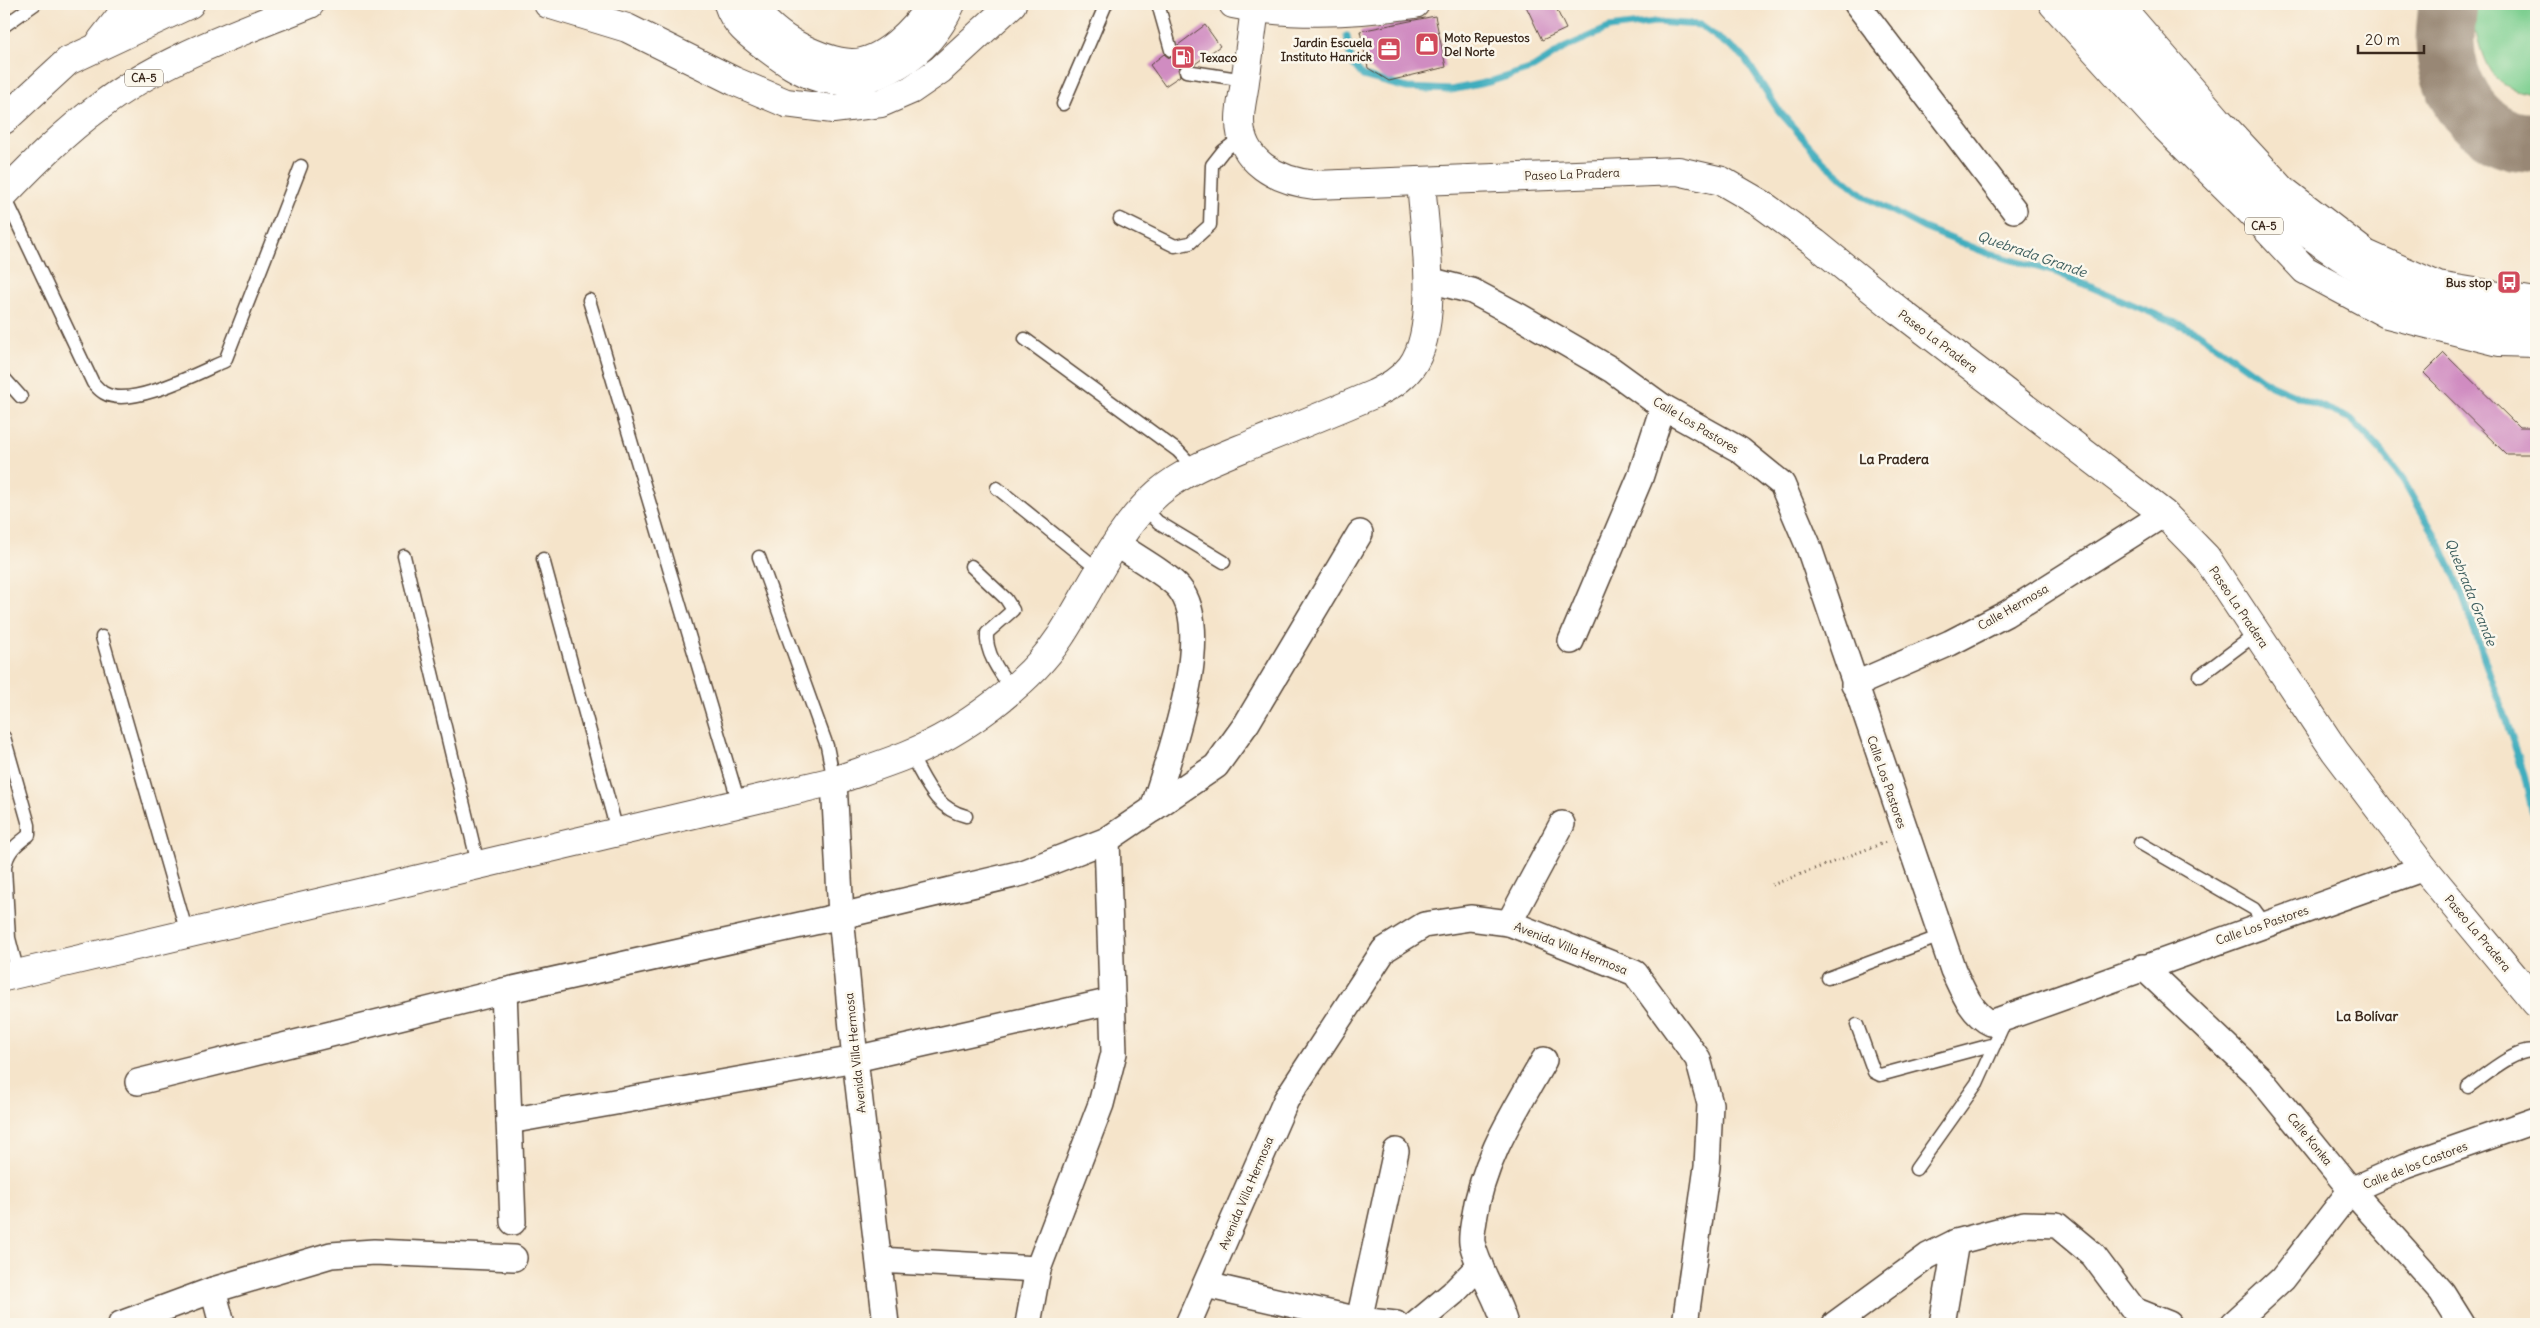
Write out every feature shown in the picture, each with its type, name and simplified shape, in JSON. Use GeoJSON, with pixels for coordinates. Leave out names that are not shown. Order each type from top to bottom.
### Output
{"type":"FeatureCollection","features":[{"type":"Feature","properties":{"kind":"main road"},"geometry":{"type":"LineString","coordinates":[[4,120],[68,61],[98,45],[119,18],[135,17],[190,4]]}},
{"type":"Feature","properties":{"kind":"main road","name":"CA-5"},"geometry":{"type":"LineString","coordinates":[[4,194],[100,106],[148,76],[212,44],[310,4]]}},
{"type":"Feature","properties":{"kind":"main road"},"geometry":{"type":"LineString","coordinates":[[548,4],[627,28],[734,81],[786,103],[833,109],[881,103],[910,90],[940,70],[1012,4]]}},
{"type":"Feature","properties":{"kind":"main road"},"geometry":{"type":"LineString","coordinates":[[728,4],[745,32],[785,62],[819,78],[856,82],[886,72],[932,38],[951,4]]}},
{"type":"Feature","properties":{"kind":"main road"},"geometry":{"type":"LineString","coordinates":[[752,4],[782,38],[818,56],[852,63],[881,56],[909,33],[930,4]]}},
{"type":"Feature","properties":{"kind":"main road"},"geometry":{"type":"LineString","coordinates":[[1244,6],[1309,12],[1345,11],[1415,4]]}},
{"type":"Feature","properties":{"kind":"main road","name":"CA-5"},"geometry":{"type":"LineString","coordinates":[[2053,4],[2161,122],[2305,270],[2387,314],[2500,342],[2536,343]]}},
{"type":"Feature","properties":{"kind":"main road"},"geometry":{"type":"LineString","coordinates":[[2086,4],[2103,19],[2252,186],[2277,210],[2324,247],[2396,287],[2441,305],[2536,330]]}},
{"type":"Feature","properties":{"kind":"main road"},"geometry":{"type":"LineString","coordinates":[[2118,4],[2218,120],[2283,190],[2366,254],[2438,286],[2536,302]]}},
{"type":"Feature","properties":{"kind":"main road"},"geometry":{"type":"LineString","coordinates":[[2143,4],[2177,49],[2218,120]]}},
{"type":"Feature","properties":{"kind":"main road","name":"Paseo La Pradera"},"geometry":{"type":"LineString","coordinates":[[1244,6],[1246,80],[1240,120],[1243,136],[1248,150],[1258,163],[1275,175],[1294,183],[1315,185],[1678,171],[1722,181],[1760,203],[1815,243],[1899,311],[2164,514],[2206,557],[2335,751],[2424,868],[2536,1003]]}},
{"type":"Feature","properties":{"kind":"main road"},"geometry":{"type":"LineString","coordinates":[[11,975],[834,781],[910,754],[962,725],[1032,670],[1058,639],[1117,544],[1144,507],[1159,493],[1194,468],[1396,383],[1412,366],[1421,346],[1426,321],[1429,280],[1421,181]]}},
{"type":"Feature","properties":{"kind":"main road"},"geometry":{"type":"LineString","coordinates":[[2488,316],[2536,316]]}},
{"type":"Feature","properties":{"kind":"street"},"geometry":{"type":"LineString","coordinates":[[1857,4],[2014,210]]}},
{"type":"Feature","properties":{"kind":"street","name":"Calle Los Pastores"},"geometry":{"type":"LineString","coordinates":[[1429,280],[1472,291],[1612,370],[1663,407],[1740,450],[1782,484],[1808,546],[1952,970],[1967,999],[1981,1019],[1991,1023],[2424,868]]}},
{"type":"Feature","properties":{"kind":"street"},"geometry":{"type":"LineString","coordinates":[[1571,641],[1640,478],[1663,407]]}},
{"type":"Feature","properties":{"kind":"street","name":"Calle Hermosa"},"geometry":{"type":"LineString","coordinates":[[1854,685],[1950,643],[2006,614],[2164,514]]}},
{"type":"Feature","properties":{"kind":"street"},"geometry":{"type":"LineString","coordinates":[[138,1082],[504,991],[841,916],[1022,873],[1107,840],[1216,766],[1246,723],[1360,534]]}},
{"type":"Feature","properties":{"kind":"street"},"geometry":{"type":"LineString","coordinates":[[1117,544],[1178,586],[1186,598],[1191,623],[1191,670],[1154,809]]}},
{"type":"Feature","properties":{"kind":"street","name":"Avenida Villa Hermosa"},"geometry":{"type":"LineString","coordinates":[[834,781],[841,916],[855,1059],[886,1324]]}},
{"type":"Feature","properties":{"kind":"street"},"geometry":{"type":"LineString","coordinates":[[1509,923],[1562,824]]}},
{"type":"Feature","properties":{"kind":"street"},"geometry":{"type":"LineString","coordinates":[[1028,1324],[1038,1269],[1101,1104],[1114,1053],[1107,840]]}},
{"type":"Feature","properties":{"kind":"street","name":"Avenida Villa Hermosa"},"geometry":{"type":"LineString","coordinates":[[1188,1324],[1286,1100],[1384,950],[1424,925],[1470,918],[1509,923],[1635,973],[1698,1059],[1710,1104],[1706,1167],[1685,1324]]}},
{"type":"Feature","properties":{"kind":"street","name":"Calle Konka"},"geometry":{"type":"LineString","coordinates":[[2143,967],[2259,1077],[2351,1190],[2442,1292],[2462,1324]]}},
{"type":"Feature","properties":{"kind":"street"},"geometry":{"type":"LineString","coordinates":[[504,991],[513,1222]]}},
{"type":"Feature","properties":{"kind":"street"},"geometry":{"type":"LineString","coordinates":[[509,1122],[855,1059],[1112,1000]]}},
{"type":"Feature","properties":{"kind":"street"},"geometry":{"type":"LineString","coordinates":[[1505,1324],[1500,1305],[1480,1265],[1472,1241],[1476,1204],[1498,1140],[1544,1060]]}},
{"type":"Feature","properties":{"kind":"street","name":"Calle de los Castores"},"geometry":{"type":"LineString","coordinates":[[2233,1324],[2282,1279],[2351,1190],[2405,1166],[2536,1120]]}},
{"type":"Feature","properties":{"kind":"street"},"geometry":{"type":"LineString","coordinates":[[1359,1320],[1396,1151]]}},
{"type":"Feature","properties":{"kind":"street"},"geometry":{"type":"LineString","coordinates":[[1835,1324],[1928,1256],[1956,1242],[2024,1224],[2057,1225],[2093,1255],[2134,1310],[2169,1324]]}},
{"type":"Feature","properties":{"kind":"street"},"geometry":{"type":"LineString","coordinates":[[1942,1324],[1956,1242]]}},
{"type":"Feature","properties":{"kind":"street"},"geometry":{"type":"LineString","coordinates":[[121,1324],[213,1290],[331,1255],[374,1252],[514,1258]]}},
{"type":"Feature","properties":{"kind":"street"},"geometry":{"type":"LineString","coordinates":[[879,1260],[1038,1269]]}},
{"type":"Feature","properties":{"kind":"street"},"geometry":{"type":"LineString","coordinates":[[1416,1324],[1453,1294],[1480,1265]]}},
{"type":"Feature","properties":{"kind":"street"},"geometry":{"type":"LineString","coordinates":[[1206,1285],[1359,1320],[1396,1324]]}},
{"type":"Feature","properties":{"kind":"street"},"geometry":{"type":"LineString","coordinates":[[213,1290],[222,1324]]}},
{"type":"Feature","properties":{"kind":"lane"},"geometry":{"type":"LineString","coordinates":[[4,26],[35,4]]}},
{"type":"Feature","properties":{"kind":"lane"},"geometry":{"type":"LineString","coordinates":[[1063,104],[1106,4]]}},
{"type":"Feature","properties":{"kind":"lane"},"geometry":{"type":"LineString","coordinates":[[1158,4],[1171,50]]}},
{"type":"Feature","properties":{"kind":"lane"},"geometry":{"type":"LineString","coordinates":[[1186,71],[1246,80]]}},
{"type":"Feature","properties":{"kind":"lane"},"geometry":{"type":"LineString","coordinates":[[1120,220],[1175,246],[1190,243],[1210,225],[1212,165],[1223,152],[1243,136]]}},
{"type":"Feature","properties":{"kind":"lane"},"geometry":{"type":"LineString","coordinates":[[4,194],[93,383],[105,394],[120,397],[161,390],[225,361],[301,166]]}},
{"type":"Feature","properties":{"kind":"lane"},"geometry":{"type":"LineString","coordinates":[[590,300],[739,803]]}},
{"type":"Feature","properties":{"kind":"lane"},"geometry":{"type":"LineString","coordinates":[[1025,339],[1178,452],[1194,468]]}},
{"type":"Feature","properties":{"kind":"lane"},"geometry":{"type":"LineString","coordinates":[[4,378],[21,397]]}},
{"type":"Feature","properties":{"kind":"lane"},"geometry":{"type":"LineString","coordinates":[[996,488],[1100,571]]}},
{"type":"Feature","properties":{"kind":"lane"},"geometry":{"type":"LineString","coordinates":[[1144,507],[1158,522],[1224,562]]}},
{"type":"Feature","properties":{"kind":"lane"},"geometry":{"type":"LineString","coordinates":[[404,556],[478,864]]}},
{"type":"Feature","properties":{"kind":"lane"},"geometry":{"type":"LineString","coordinates":[[759,557],[827,746],[834,781]]}},
{"type":"Feature","properties":{"kind":"lane"},"geometry":{"type":"LineString","coordinates":[[542,559],[617,831]]}},
{"type":"Feature","properties":{"kind":"lane"},"geometry":{"type":"LineString","coordinates":[[971,566],[1011,603],[1013,610],[987,634],[986,642],[997,669],[1011,688]]}},
{"type":"Feature","properties":{"kind":"lane"},"geometry":{"type":"LineString","coordinates":[[2200,676],[2256,634]]}},
{"type":"Feature","properties":{"kind":"lane"},"geometry":{"type":"LineString","coordinates":[[102,637],[187,933]]}},
{"type":"Feature","properties":{"kind":"lane"},"geometry":{"type":"LineString","coordinates":[[4,737],[29,826],[29,835],[14,846],[7,857],[5,868],[11,975]]}},
{"type":"Feature","properties":{"kind":"lane"},"geometry":{"type":"LineString","coordinates":[[910,754],[939,804],[954,813],[966,816]]}},
{"type":"Feature","properties":{"kind":"lane"},"geometry":{"type":"LineString","coordinates":[[2140,843],[2254,909],[2265,924]]}},
{"type":"Feature","properties":{"kind":"lane"},"geometry":{"type":"LineString","coordinates":[[1828,978],[1941,936]]}},
{"type":"Feature","properties":{"kind":"lane"},"geometry":{"type":"LineString","coordinates":[[1916,1169],[1977,1083],[2007,1016]]}},
{"type":"Feature","properties":{"kind":"lane"},"geometry":{"type":"LineString","coordinates":[[1857,1025],[1874,1072],[1880,1075],[1995,1044]]}},
{"type":"Feature","properties":{"kind":"lane"},"geometry":{"type":"LineString","coordinates":[[2468,1087],[2518,1053],[2529,1049],[2536,1052]]}},
{"type":"Feature","properties":{"kind":"path"},"geometry":{"type":"LineString","coordinates":[[1772,886],[1904,833]]}},
{"type":"Feature","properties":{"kind":"green space"},"geometry":{"type":"Polygon","coordinates":[[[2472,4],[2536,4],[2536,95],[2510,88],[2501,83],[2488,68],[2476,32],[2470,33],[2472,4]]]}},
{"type":"Feature","properties":{"kind":"building"},"geometry":{"type":"Polygon","coordinates":[[[1525,4],[1554,4],[1566,29],[1542,40],[1525,4]]]}},
{"type":"Feature","properties":{"kind":"building","name":"Jardin Escuela Instituto Hanrick"},"geometry":{"type":"Polygon","coordinates":[[[1435,16],[1446,67],[1389,81],[1368,68],[1360,31],[1435,16]]]}},
{"type":"Feature","properties":{"kind":"building","name":"Texaco"},"geometry":{"type":"Polygon","coordinates":[[[1205,25],[1220,46],[1195,64],[1183,64],[1178,69],[1180,76],[1165,86],[1150,65],[1164,54],[1169,58],[1176,56],[1179,52],[1178,45],[1205,25]]]}},
{"type":"Feature","properties":{"kind":"building"},"geometry":{"type":"Polygon","coordinates":[[[2444,353],[2519,427],[2536,427],[2536,454],[2506,454],[2424,373],[2444,353]]]}},
{"type":"Feature","properties":{"kind":"waterway","name":"Quebrada Grande"},"geometry":{"type":"LineString","coordinates":[[1347,36],[1351,62],[1363,76],[1407,88],[1451,90],[1489,82],[1533,68],[1564,48],[1609,28],[1655,22],[1700,25],[1744,57],[1779,111],[1824,162],[1865,197],[1924,228],[1987,253],[2058,273],[2197,332],[2271,385],[2351,419],[2377,446],[2403,480],[2442,547],[2462,594],[2524,773],[2536,829]]}},
{"type":"Feature","properties":{"kind":"taxiway"},"geometry":{"type":"LineString","coordinates":[[2448,4],[2445,37],[2446,58],[2456,88],[2464,102],[2473,115],[2498,134],[2513,140],[2536,143]]}},
{"type":"Feature","properties":{"kind":"place","name":"Moto Repuestos Del Norte"},"geometry":{"type":"Point","coordinates":[1427,44]}},
{"type":"Feature","properties":{"kind":"place","name":"Jardin Escuela Instituto Hanrick"},"geometry":{"type":"Point","coordinates":[1389,49]}},
{"type":"Feature","properties":{"kind":"place","name":"Texaco"},"geometry":{"type":"Point","coordinates":[1183,57]}},
{"type":"Feature","properties":{"kind":"place","name":"Bus stop"},"geometry":{"type":"Point","coordinates":[2509,282]}},
{"type":"Feature","properties":{"kind":"district","name":"La Pradera"},"geometry":{"type":"Point","coordinates":[1894,459]}},
{"type":"Feature","properties":{"kind":"district","name":"La Bolívar"},"geometry":{"type":"Point","coordinates":[2367,1016]}}]}
